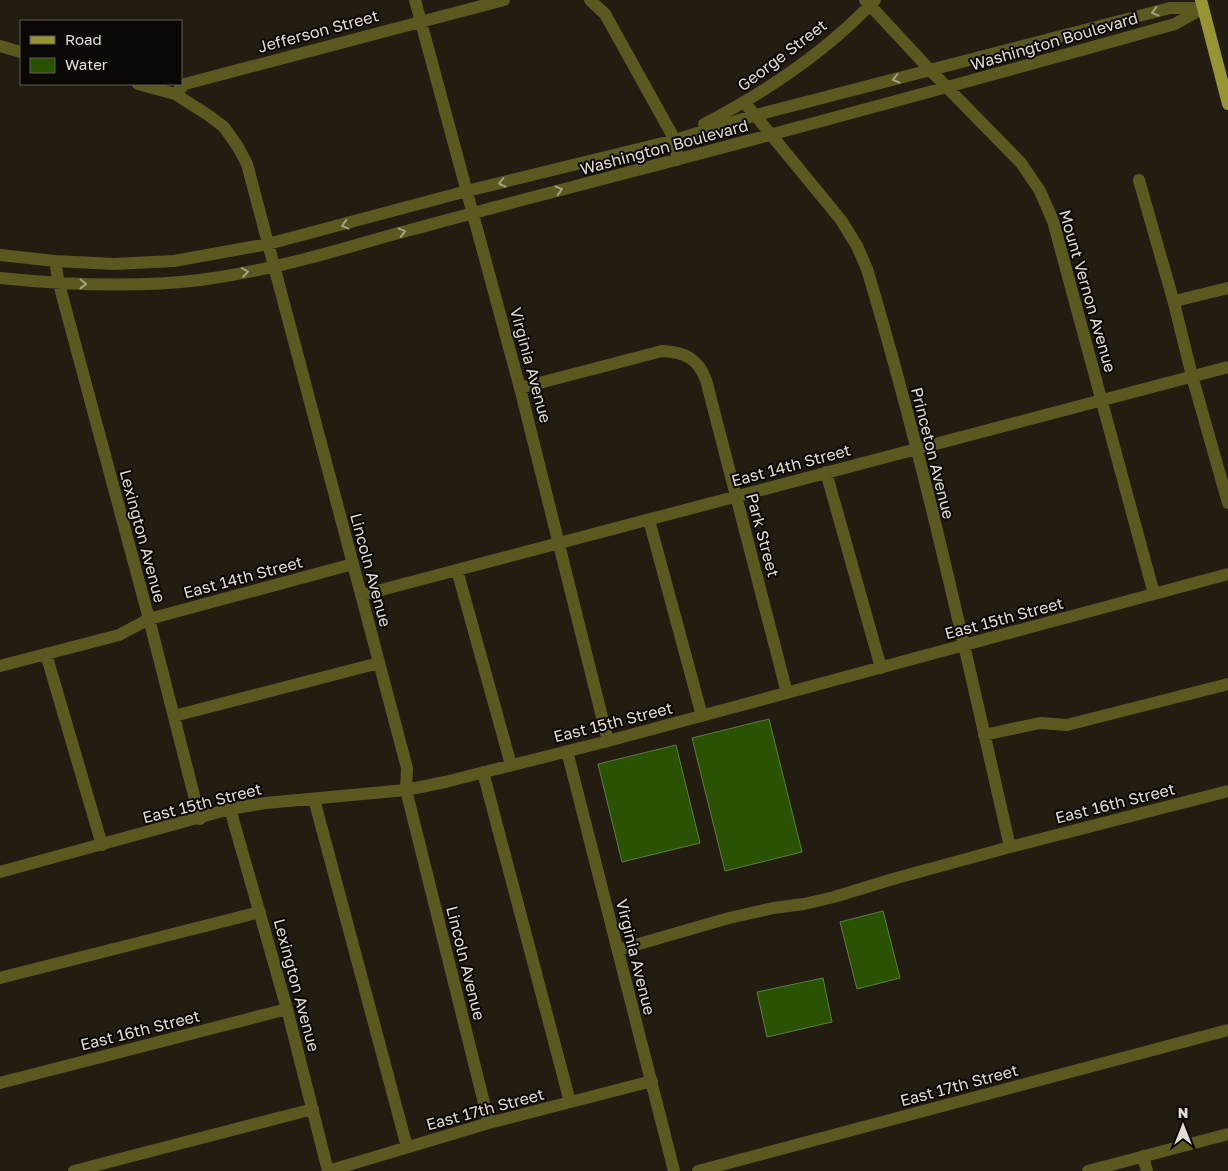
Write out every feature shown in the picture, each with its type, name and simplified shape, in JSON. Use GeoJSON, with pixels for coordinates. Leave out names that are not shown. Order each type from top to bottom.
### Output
{"type":"FeatureCollection","features":[{"type":"Feature","properties":{"kind":"main road"},"geometry":{"type":"LineString","coordinates":[[1202,4],[1228,104]]}},
{"type":"Feature","properties":{"kind":"street","name":"Virginia Avenue"},"geometry":{"type":"LineString","coordinates":[[415,0],[520,388],[608,741]]}},
{"type":"Feature","properties":{"kind":"street","name":"Jefferson Street"},"geometry":{"type":"LineString","coordinates":[[175,94],[185,84],[504,0]]}},
{"type":"Feature","properties":{"kind":"street"},"geometry":{"type":"LineString","coordinates":[[590,0],[605,14],[675,140],[677,160]]}},
{"type":"Feature","properties":{"kind":"street","name":"George Street"},"geometry":{"type":"LineString","coordinates":[[675,140],[745,103],[776,83],[827,43],[870,2]]}},
{"type":"Feature","properties":{"kind":"street","name":"Mount Vernon Avenue"},"geometry":{"type":"LineString","coordinates":[[870,2],[930,70],[1021,163],[1040,191],[1053,221],[1154,594]]}},
{"type":"Feature","properties":{"kind":"street","name":"Washington Boulevard"},"geometry":{"type":"LineString","coordinates":[[0,255],[55,262],[114,264],[174,261],[268,244],[467,191],[675,140],[756,115],[1170,8],[1202,4]]}},
{"type":"Feature","properties":{"kind":"street","name":"Washington Boulevard"},"geometry":{"type":"LineString","coordinates":[[0,278],[59,284],[131,285],[200,280],[274,268],[472,213],[948,88],[1175,24],[1202,4]]}},
{"type":"Feature","properties":{"kind":"street"},"geometry":{"type":"LineString","coordinates":[[0,46],[20,52]]}},
{"type":"Feature","properties":{"kind":"street","name":"Lincoln Avenue"},"geometry":{"type":"LineString","coordinates":[[142,85],[175,94],[224,127],[238,146],[247,164],[407,768],[406,790],[489,1123]]}},
{"type":"Feature","properties":{"kind":"street","name":"Princeton Avenue"},"geometry":{"type":"LineString","coordinates":[[745,103],[841,220],[857,246],[867,269],[916,449],[964,645],[1010,847]]}},
{"type":"Feature","properties":{"kind":"street"},"geometry":{"type":"LineString","coordinates":[[1139,180],[1228,503]]}},
{"type":"Feature","properties":{"kind":"street","name":"Lexington Avenue"},"geometry":{"type":"LineString","coordinates":[[55,262],[59,284],[149,619],[200,819]]}},
{"type":"Feature","properties":{"kind":"street"},"geometry":{"type":"LineString","coordinates":[[1174,303],[1179,300],[1228,288]]}},
{"type":"Feature","properties":{"kind":"street","name":"Park Street"},"geometry":{"type":"LineString","coordinates":[[520,388],[662,351],[671,351],[690,357],[697,362],[706,380],[787,693]]}},
{"type":"Feature","properties":{"kind":"street","name":"East 14th Street"},"geometry":{"type":"LineString","coordinates":[[362,595],[1228,367]]}},
{"type":"Feature","properties":{"kind":"street"},"geometry":{"type":"LineString","coordinates":[[826,472],[881,668]]}},
{"type":"Feature","properties":{"kind":"street"},"geometry":{"type":"LineString","coordinates":[[649,520],[702,716]]}},
{"type":"Feature","properties":{"kind":"street","name":"East 14th Street"},"geometry":{"type":"LineString","coordinates":[[0,666],[118,635],[149,619],[353,564]]}},
{"type":"Feature","properties":{"kind":"street"},"geometry":{"type":"LineString","coordinates":[[457,570],[511,765]]}},
{"type":"Feature","properties":{"kind":"street","name":"East 15th Street"},"geometry":{"type":"LineString","coordinates":[[0,872],[230,810],[266,803],[406,790],[483,772],[608,741],[1228,574]]}},
{"type":"Feature","properties":{"kind":"street"},"geometry":{"type":"LineString","coordinates":[[46,654],[102,845]]}},
{"type":"Feature","properties":{"kind":"street"},"geometry":{"type":"LineString","coordinates":[[174,716],[380,663]]}},
{"type":"Feature","properties":{"kind":"street"},"geometry":{"type":"LineString","coordinates":[[984,735],[1040,723],[1066,725],[1228,684]]}},
{"type":"Feature","properties":{"kind":"street","name":"Virginia Avenue"},"geometry":{"type":"LineString","coordinates":[[567,751],[674,1171]]}},
{"type":"Feature","properties":{"kind":"street"},"geometry":{"type":"LineString","coordinates":[[483,772],[570,1102]]}},
{"type":"Feature","properties":{"kind":"street","name":"East 16th Street"},"geometry":{"type":"LineString","coordinates":[[618,950],[729,918],[834,897],[1010,847],[1228,791]]}},
{"type":"Feature","properties":{"kind":"street"},"geometry":{"type":"LineString","coordinates":[[314,799],[407,1147]]}},
{"type":"Feature","properties":{"kind":"street","name":"Lexington Avenue"},"geometry":{"type":"LineString","coordinates":[[230,810],[287,1009],[328,1171]]}},
{"type":"Feature","properties":{"kind":"street"},"geometry":{"type":"LineString","coordinates":[[0,978],[260,912]]}},
{"type":"Feature","properties":{"kind":"street","name":"East 16th Street"},"geometry":{"type":"LineString","coordinates":[[0,1083],[287,1009]]}},
{"type":"Feature","properties":{"kind":"street","name":"East 17th Street"},"geometry":{"type":"LineString","coordinates":[[698,1171],[1228,1030]]}},
{"type":"Feature","properties":{"kind":"street","name":"East 17th Street"},"geometry":{"type":"LineString","coordinates":[[328,1171],[489,1123],[652,1081]]}},
{"type":"Feature","properties":{"kind":"street"},"geometry":{"type":"LineString","coordinates":[[74,1171],[312,1110]]}},
{"type":"Feature","properties":{"kind":"street"},"geometry":{"type":"LineString","coordinates":[[1088,1171],[1228,1134]]}},
{"type":"Feature","properties":{"kind":"street"},"geometry":{"type":"LineString","coordinates":[[1143,1156],[1147,1171]]}},
{"type":"Feature","properties":{"kind":"water"},"geometry":{"type":"Polygon","coordinates":[[[769,719],[802,852],[725,871],[692,738],[769,719]]]}},
{"type":"Feature","properties":{"kind":"water"},"geometry":{"type":"Polygon","coordinates":[[[676,745],[700,843],[622,862],[598,764],[676,745]]]}},
{"type":"Feature","properties":{"kind":"water"},"geometry":{"type":"Polygon","coordinates":[[[883,911],[900,978],[857,989],[840,922],[883,911]]]}},
{"type":"Feature","properties":{"kind":"water"},"geometry":{"type":"Polygon","coordinates":[[[823,978],[832,1022],[767,1037],[757,992],[823,978]]]}}]}
